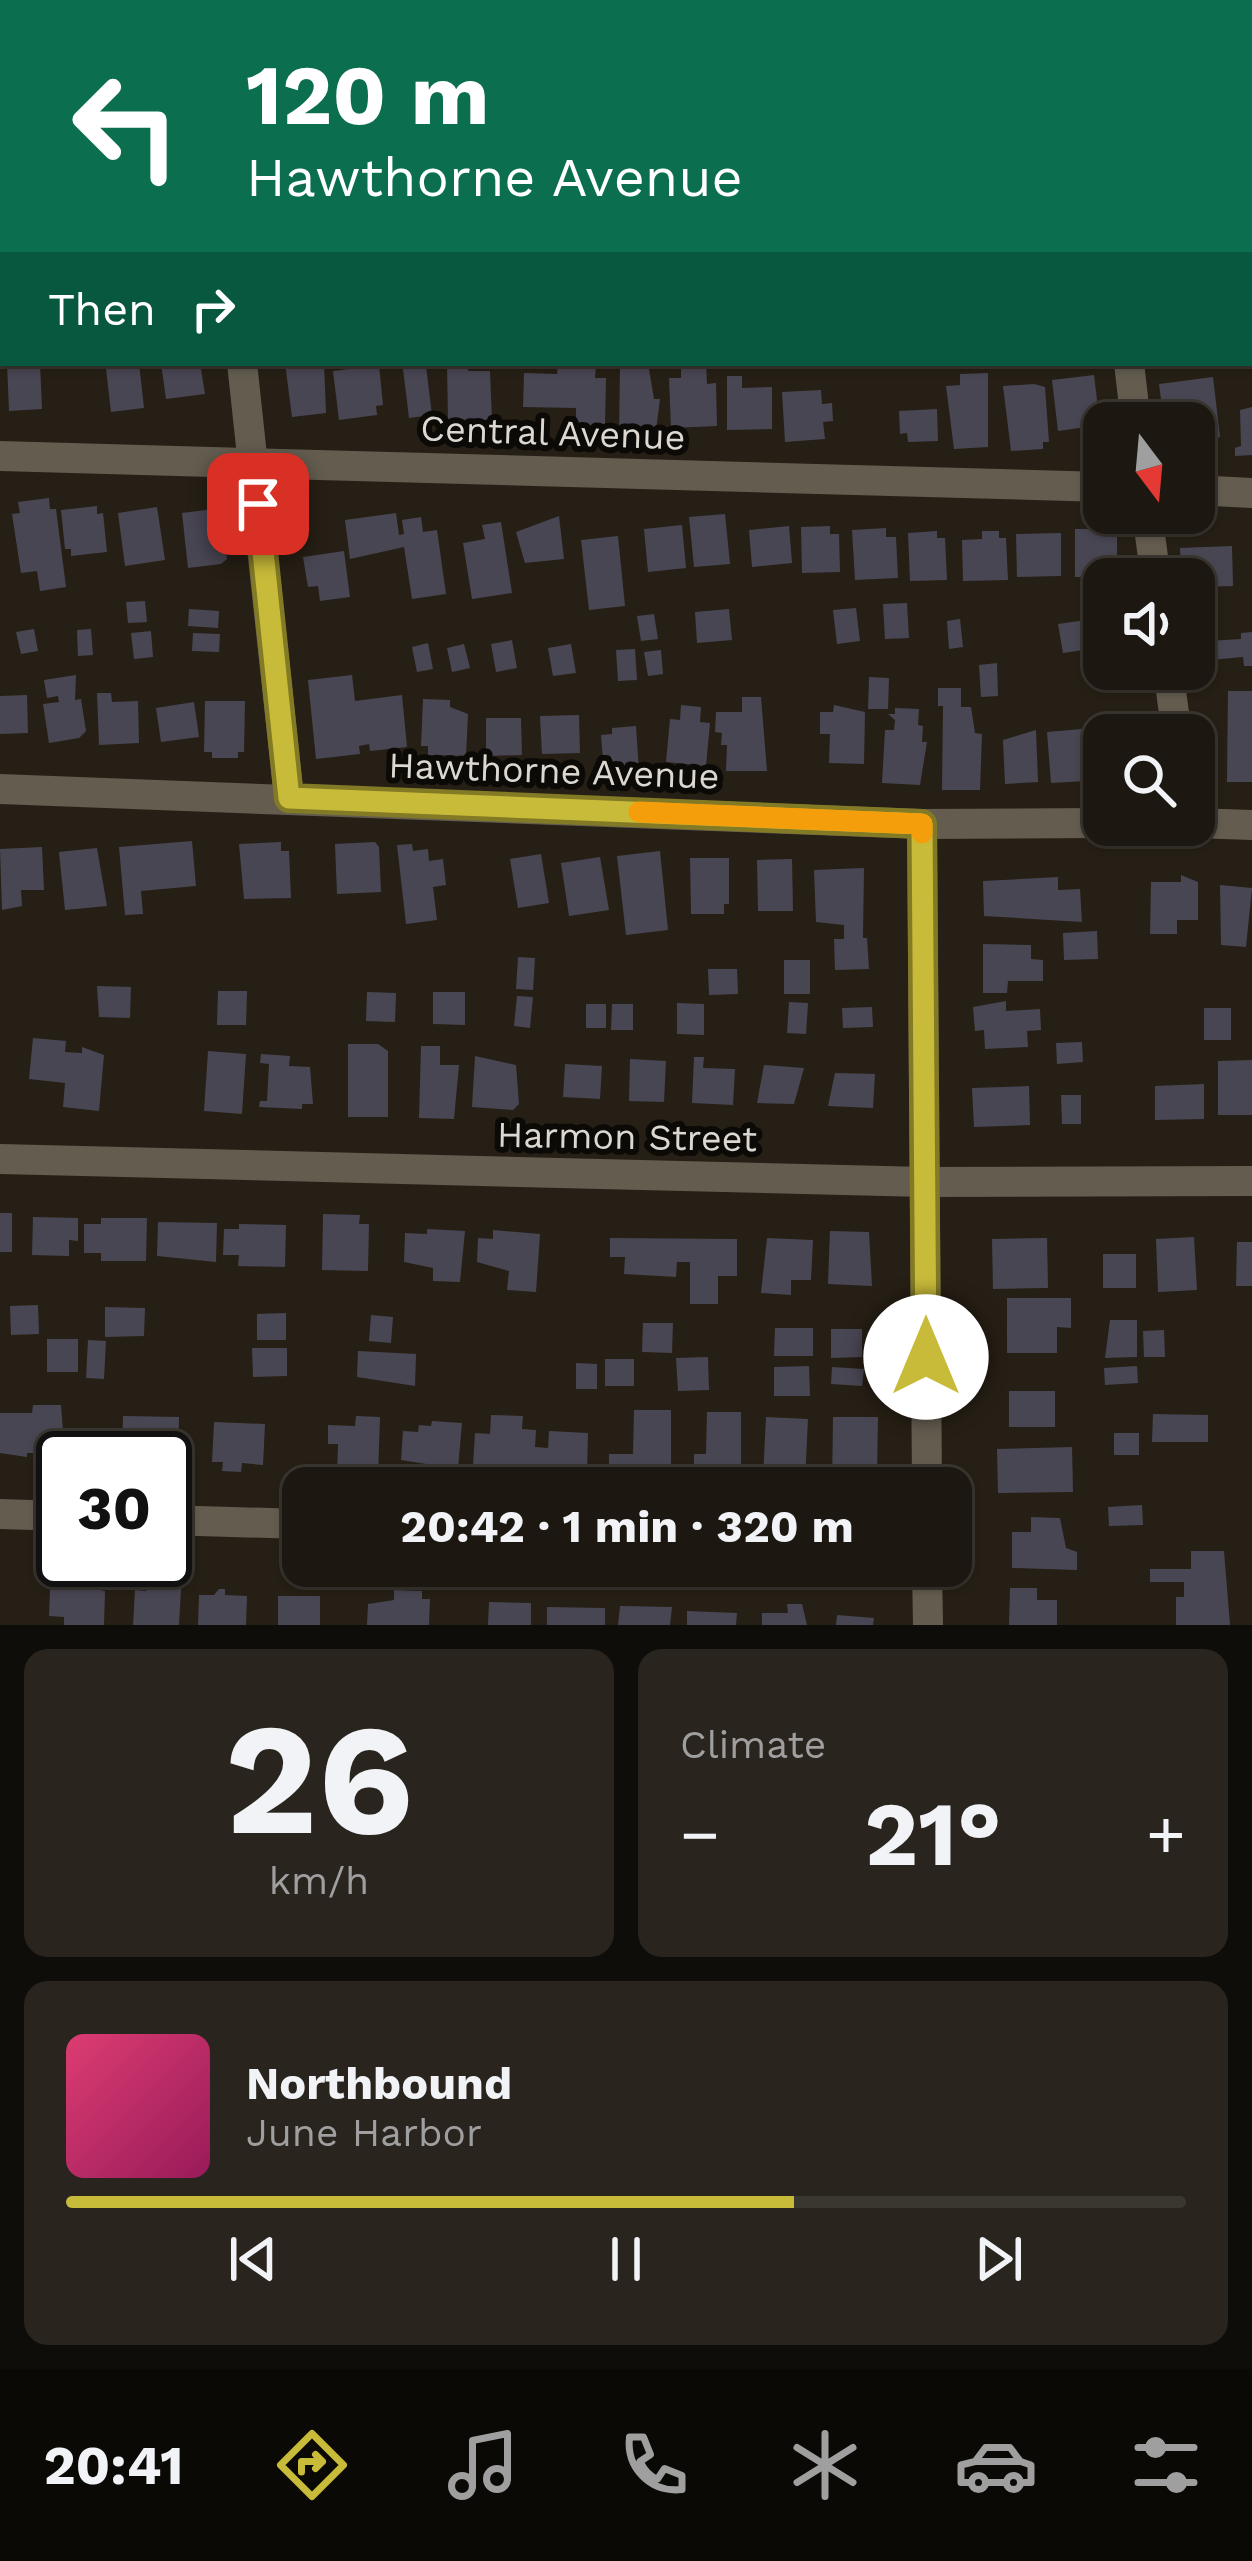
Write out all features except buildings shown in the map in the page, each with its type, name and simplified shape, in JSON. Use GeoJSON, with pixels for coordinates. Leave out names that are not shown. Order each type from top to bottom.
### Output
{"type":"FeatureCollection","features":[{"type":"Feature","properties":{"kind":"street"},"geometry":{"type":"LineString","coordinates":[[242,366],[289,798]]}},
{"type":"Feature","properties":{"kind":"street"},"geometry":{"type":"LineString","coordinates":[[1129,366],[1134,402]]}},
{"type":"Feature","properties":{"kind":"street","name":"Central Avenue"},"geometry":{"type":"LineString","coordinates":[[0,457],[1083,486]]}},
{"type":"Feature","properties":{"kind":"street"},"geometry":{"type":"LineString","coordinates":[[1215,491],[1252,493]]}},
{"type":"Feature","properties":{"kind":"street","name":"Hawthorne Avenue"},"geometry":{"type":"LineString","coordinates":[[0,789],[922,824],[1083,823]]}},
{"type":"Feature","properties":{"kind":"street"},"geometry":{"type":"LineString","coordinates":[[922,824],[926,1467]]}},
{"type":"Feature","properties":{"kind":"street"},"geometry":{"type":"LineString","coordinates":[[1215,824],[1252,825]]}},
{"type":"Feature","properties":{"kind":"street","name":"Harmon Street"},"geometry":{"type":"LineString","coordinates":[[0,1159],[925,1182],[1252,1180]]}},
{"type":"Feature","properties":{"kind":"street"},"geometry":{"type":"LineString","coordinates":[[0,1514],[36,1515]]}},
{"type":"Feature","properties":{"kind":"street"},"geometry":{"type":"LineString","coordinates":[[192,1521],[282,1523]]}},
{"type":"Feature","properties":{"kind":"street"},"geometry":{"type":"LineString","coordinates":[[927,1587],[928,1625]]}},
{"type":"Feature","properties":{"kind":"slow traffic"},"geometry":{"type":"LineString","coordinates":[[639,812],[922,824],[922,833]]}},
{"type":"Feature","properties":{"kind":"route"},"geometry":{"type":"LineString","coordinates":[[258,504],[289,798],[922,824],[926,1357]]}}]}
